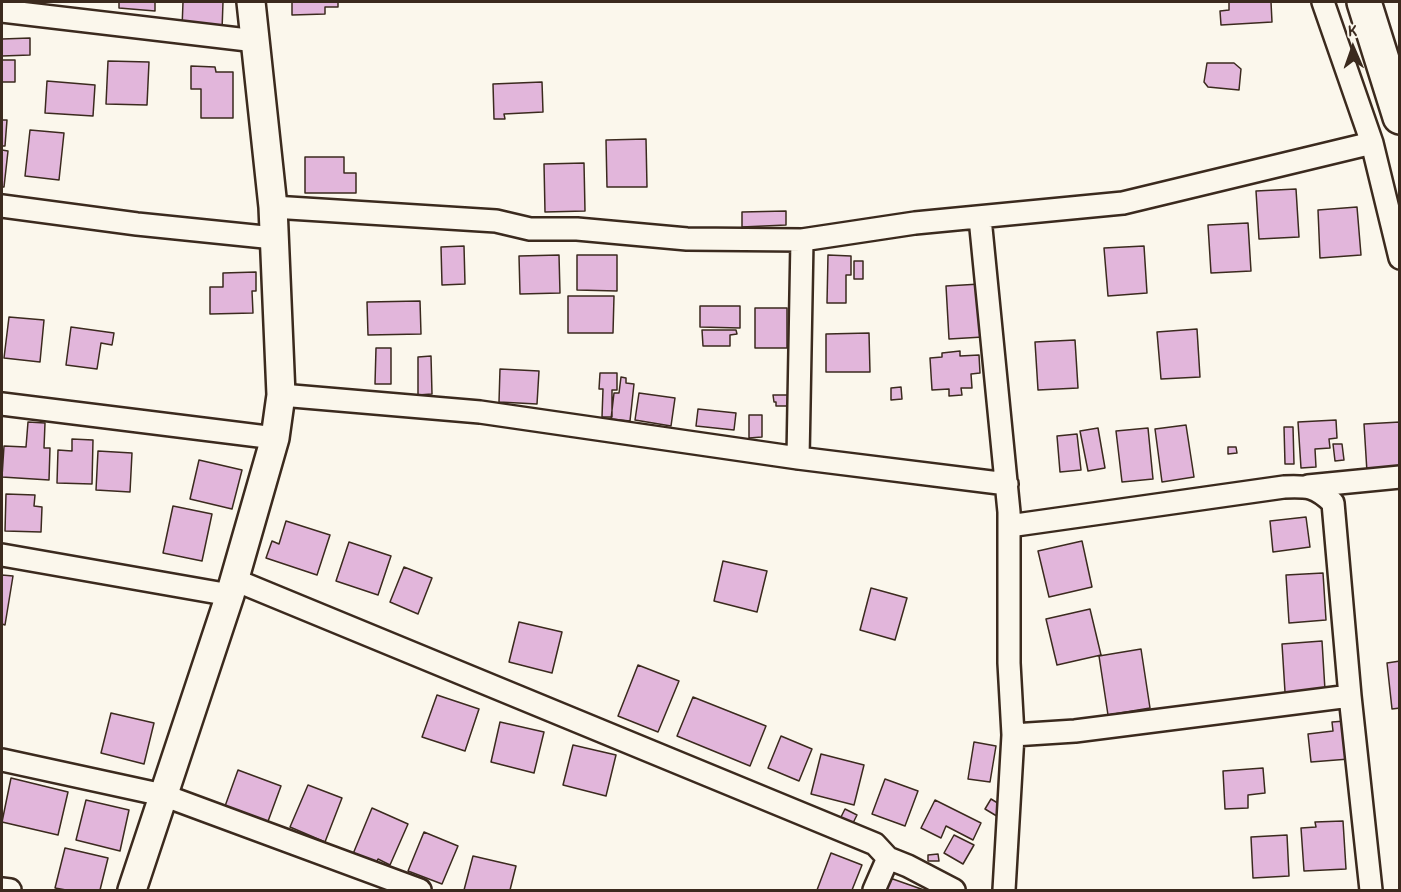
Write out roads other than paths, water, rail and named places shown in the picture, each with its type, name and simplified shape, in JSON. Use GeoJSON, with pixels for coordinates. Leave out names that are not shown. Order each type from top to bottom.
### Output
{"type":"FeatureCollection","features":[{"type":"Feature","properties":{"kind":"highway"},"geometry":{"type":"LineString","coordinates":[[1364,2],[1400,117]]}},
{"type":"Feature","properties":{"kind":"street"},"geometry":{"type":"LineString","coordinates":[[132,891],[233,588],[275,438],[280,395],[273,207],[251,2]]}},
{"type":"Feature","properties":{"kind":"street"},"geometry":{"type":"LineString","coordinates":[[1323,2],[1372,142],[1400,258]]}},
{"type":"Feature","properties":{"kind":"street"},"geometry":{"type":"LineString","coordinates":[[2,10],[256,41]]}},
{"type":"Feature","properties":{"kind":"street"},"geometry":{"type":"LineString","coordinates":[[273,207],[496,221],[530,229],[577,229],[687,239],[802,240],[915,223],[1123,203],[1372,142]]}},
{"type":"Feature","properties":{"kind":"street"},"geometry":{"type":"LineString","coordinates":[[2,206],[137,224],[274,238]]}},
{"type":"Feature","properties":{"kind":"street"},"geometry":{"type":"LineString","coordinates":[[980,218],[1009,526],[1009,663],[1013,735],[1004,891]]}},
{"type":"Feature","properties":{"kind":"street"},"geometry":{"type":"LineString","coordinates":[[798,458],[802,240]]}},
{"type":"Feature","properties":{"kind":"street"},"geometry":{"type":"LineString","coordinates":[[280,395],[480,412],[798,458],[1006,484]]}},
{"type":"Feature","properties":{"kind":"street"},"geometry":{"type":"LineString","coordinates":[[2,404],[275,438]]}},
{"type":"Feature","properties":{"kind":"street"},"geometry":{"type":"LineString","coordinates":[[1009,526],[1284,487],[1400,477]]}},
{"type":"Feature","properties":{"kind":"street"},"geometry":{"type":"LineString","coordinates":[[1308,486],[1320,491],[1333,503],[1350,696],[1371,891]]}},
{"type":"Feature","properties":{"kind":"street"},"geometry":{"type":"LineString","coordinates":[[2,555],[233,588],[875,844],[888,858],[954,891]]}},
{"type":"Feature","properties":{"kind":"street"},"geometry":{"type":"LineString","coordinates":[[1013,735],[1075,731],[1350,696]]}},
{"type":"Feature","properties":{"kind":"street"},"geometry":{"type":"LineString","coordinates":[[2,760],[163,795],[420,891]]}},
{"type":"Feature","properties":{"kind":"street"},"geometry":{"type":"LineString","coordinates":[[874,891],[888,858]]}},
{"type":"Feature","properties":{"kind":"street"},"geometry":{"type":"LineString","coordinates":[[2,889],[10,891]]}}]}
